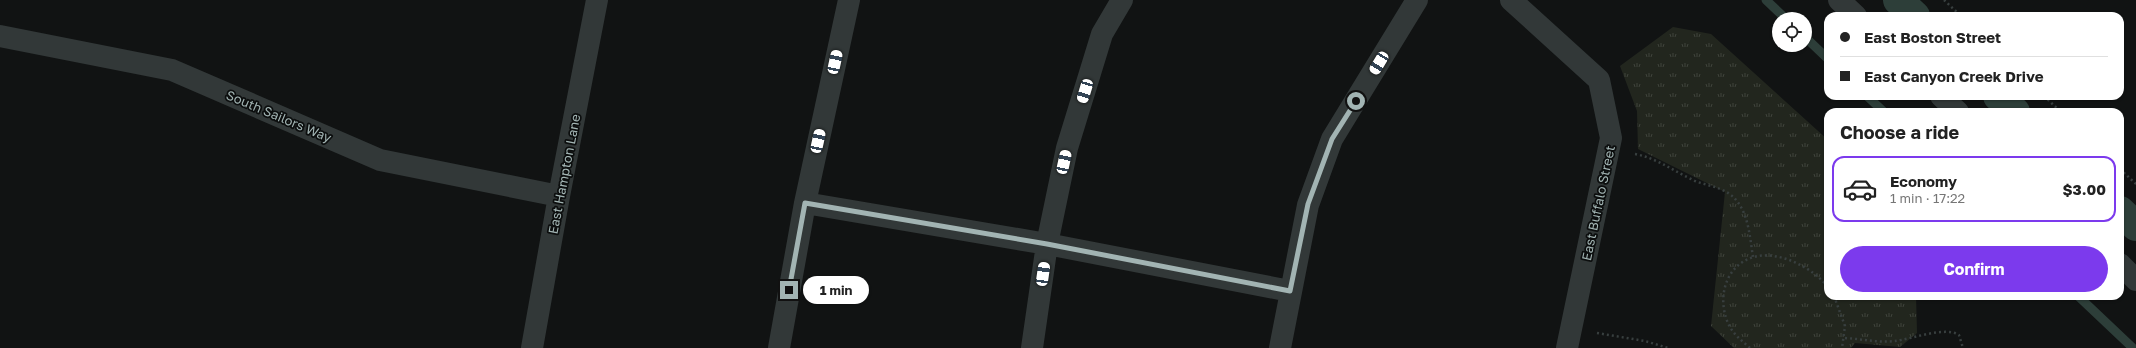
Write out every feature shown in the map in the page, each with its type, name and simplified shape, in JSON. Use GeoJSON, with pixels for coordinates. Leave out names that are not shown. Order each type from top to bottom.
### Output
{"type":"FeatureCollection","features":[{"type":"Feature","properties":{"kind":"street","name":"East Hampton Lane"},"geometry":{"type":"LineString","coordinates":[[532,348],[559,196],[597,0]]}},
{"type":"Feature","properties":{"kind":"street"},"geometry":{"type":"LineString","coordinates":[[779,348],[805,203],[849,0]]}},
{"type":"Feature","properties":{"kind":"street"},"geometry":{"type":"LineString","coordinates":[[1032,348],[1047,244],[1067,148],[1102,34],[1122,0]]}},
{"type":"Feature","properties":{"kind":"street"},"geometry":{"type":"LineString","coordinates":[[1280,348],[1308,204],[1332,139],[1417,0]]}},
{"type":"Feature","properties":{"kind":"street","name":"East Buffalo Street"},"geometry":{"type":"LineString","coordinates":[[1512,0],[1599,80],[1611,138],[1567,348]]}},
{"type":"Feature","properties":{"kind":"street"},"geometry":{"type":"LineString","coordinates":[[1839,0],[1852,12]]}},
{"type":"Feature","properties":{"kind":"street","name":"South Sailors Way"},"geometry":{"type":"LineString","coordinates":[[0,36],[172,70],[380,160],[559,196]]}},
{"type":"Feature","properties":{"kind":"street"},"geometry":{"type":"LineString","coordinates":[[1945,100],[1954,108]]}},
{"type":"Feature","properties":{"kind":"street"},"geometry":{"type":"LineString","coordinates":[[805,203],[1047,244],[1290,291]]}},
{"type":"Feature","properties":{"kind":"street"},"geometry":{"type":"LineString","coordinates":[[2124,268],[2136,280]]}},
{"type":"Feature","properties":{"kind":"path"},"geometry":{"type":"LineString","coordinates":[[1944,0],[1957,12]]}},
{"type":"Feature","properties":{"kind":"path"},"geometry":{"type":"LineString","coordinates":[[2048,100],[2057,108]]}},
{"type":"Feature","properties":{"kind":"path"},"geometry":{"type":"LineString","coordinates":[[1630,153],[1645,156],[1691,179],[1728,192],[1737,200],[1744,212],[1753,257]]}},
{"type":"Feature","properties":{"kind":"path"},"geometry":{"type":"LineString","coordinates":[[2124,173],[2136,184]]}},
{"type":"Feature","properties":{"kind":"path"},"geometry":{"type":"LineString","coordinates":[[1750,348],[1733,333],[1724,308],[1726,281],[1741,263],[1753,257],[1769,256],[1790,261],[1813,273],[1824,283]]}},
{"type":"Feature","properties":{"kind":"path"},"geometry":{"type":"LineString","coordinates":[[1835,300],[1845,326],[1845,338],[1842,348]]}},
{"type":"Feature","properties":{"kind":"path"},"geometry":{"type":"LineString","coordinates":[[1845,338],[1870,341],[1895,341],[1950,331],[1959,335],[1963,348]]}},
{"type":"Feature","properties":{"kind":"path"},"geometry":{"type":"LineString","coordinates":[[1596,333],[1645,341],[1668,348]]}},
{"type":"Feature","properties":{"kind":"green space"},"geometry":{"type":"Polygon","coordinates":[[[1673,27],[1711,34],[1824,136],[1824,300],[1916,300],[1917,333],[1900,347],[1855,343],[1851,348],[1734,348],[1711,326],[1725,192],[1638,149],[1637,111],[1620,66],[1673,27]]]}},
{"type":"Feature","properties":{"kind":"waterway"},"geometry":{"type":"LineString","coordinates":[[1766,0],[1779,12]]}},
{"type":"Feature","properties":{"kind":"waterway"},"geometry":{"type":"LineString","coordinates":[[1898,0],[1911,12]]}},
{"type":"Feature","properties":{"kind":"waterway"},"geometry":{"type":"LineString","coordinates":[[1812,44],[1824,55]]}},
{"type":"Feature","properties":{"kind":"waterway"},"geometry":{"type":"LineString","coordinates":[[1871,100],[1880,108]]}},
{"type":"Feature","properties":{"kind":"waterway"},"geometry":{"type":"LineString","coordinates":[[2002,100],[2011,108]]}},
{"type":"Feature","properties":{"kind":"waterway"},"geometry":{"type":"LineString","coordinates":[[2124,215],[2136,226]]}},
{"type":"Feature","properties":{"kind":"waterway"},"geometry":{"type":"LineString","coordinates":[[2082,300],[2133,348]]}},
{"type":"Feature","properties":{"kind":"route"},"geometry":{"type":"LineString","coordinates":[[789,290],[805,203],[1047,244],[1290,291],[1308,204],[1332,139],[1356,101]]}}]}
